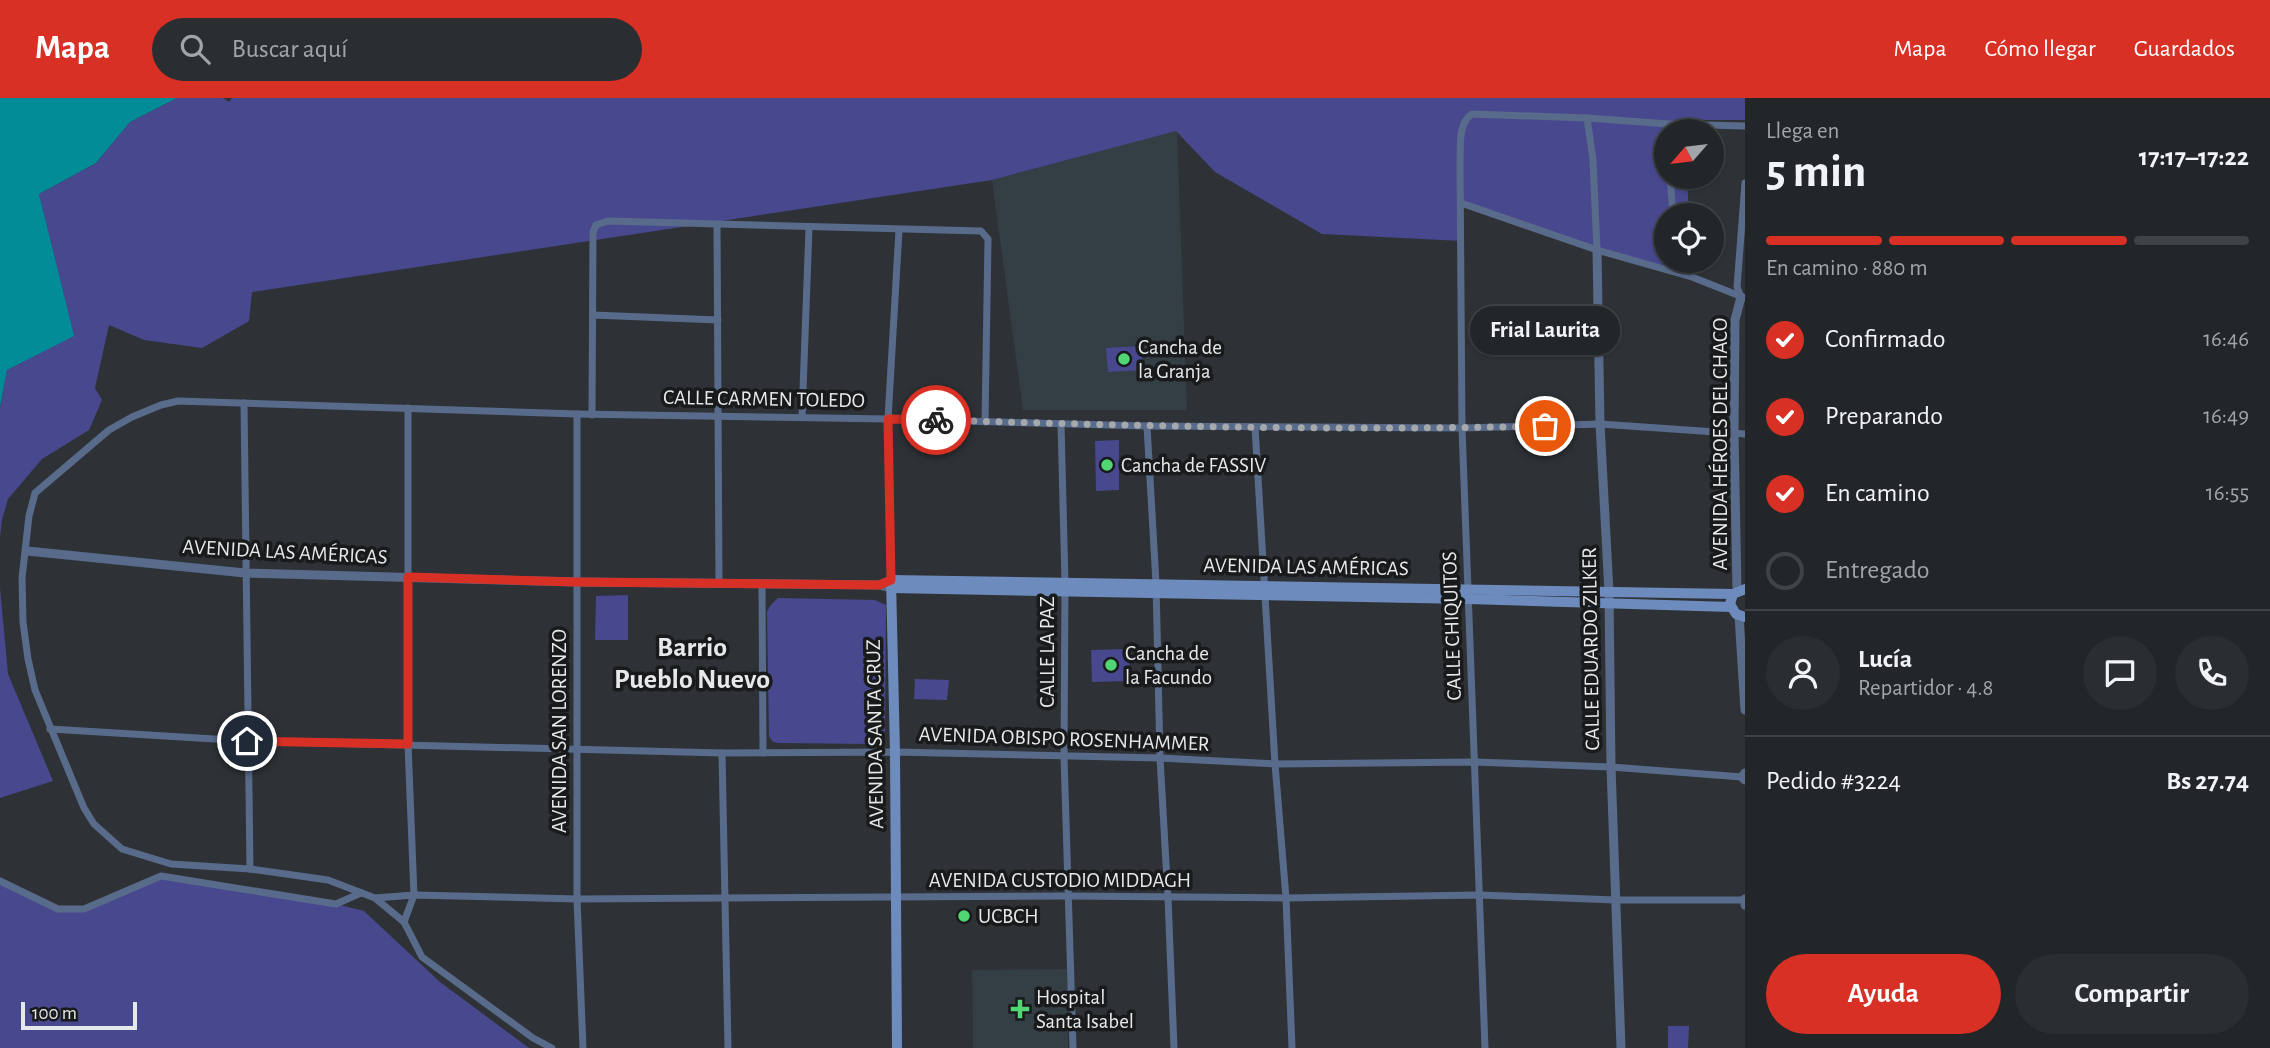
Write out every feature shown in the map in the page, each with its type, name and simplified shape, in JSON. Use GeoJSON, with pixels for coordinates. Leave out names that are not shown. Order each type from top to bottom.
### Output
{"type":"FeatureCollection","features":[{"type":"Feature","properties":{"kind":"main road","name":"AVENIDA LAS AMÉRICAS"},"geometry":{"type":"LineString","coordinates":[[891,584],[1609,597],[1731,607]]}},
{"type":"Feature","properties":{"kind":"main road","name":"AVENIDA SANTA CRUZ"},"geometry":{"type":"LineString","coordinates":[[891,584],[897,1048]]}},
{"type":"Feature","properties":{"kind":"main road","name":"AVENIDA LAS AMÉRICAS"},"geometry":{"type":"LineString","coordinates":[[1609,597],[1738,591]]}},
{"type":"Feature","properties":{"kind":"main road"},"geometry":{"type":"LineString","coordinates":[[1738,591],[1731,600],[1731,607],[1742,617]]}},
{"type":"Feature","properties":{"kind":"street","name":"CALLE CHIQUITOS"},"geometry":{"type":"LineString","coordinates":[[1485,1048],[1462,428],[1462,129],[1465,118],[1472,114],[1587,118]]}},
{"type":"Feature","properties":{"kind":"street"},"geometry":{"type":"LineString","coordinates":[[1597,250],[1593,160],[1587,118],[1654,126]]}},
{"type":"Feature","properties":{"kind":"street"},"geometry":{"type":"LineString","coordinates":[[1724,127],[1745,126]]}},
{"type":"Feature","properties":{"kind":"street","name":"AVENIDA HÉROES DEL CHACO"},"geometry":{"type":"LineString","coordinates":[[1745,183],[1737,287],[1743,298],[1745,312]]}},
{"type":"Feature","properties":{"kind":"street"},"geometry":{"type":"LineString","coordinates":[[1461,203],[1597,250],[1654,266]]}},
{"type":"Feature","properties":{"kind":"street"},"geometry":{"type":"LineString","coordinates":[[592,415],[593,232],[596,225],[608,221],[981,231],[986,234],[988,240],[985,422]]}},
{"type":"Feature","properties":{"kind":"street"},"geometry":{"type":"LineString","coordinates":[[717,226],[719,584]]}},
{"type":"Feature","properties":{"kind":"street"},"geometry":{"type":"LineString","coordinates":[[802,417],[809,228]]}},
{"type":"Feature","properties":{"kind":"street","name":"AVENIDA SANTA CRUZ"},"geometry":{"type":"LineString","coordinates":[[891,584],[888,419],[899,230]]}},
{"type":"Feature","properties":{"kind":"street","name":"CALLE EDUARDO ZILKER"},"geometry":{"type":"LineString","coordinates":[[1597,250],[1600,424],[1609,597],[1611,767],[1621,1048]]}},
{"type":"Feature","properties":{"kind":"street"},"geometry":{"type":"LineString","coordinates":[[1681,273],[1743,298]]}},
{"type":"Feature","properties":{"kind":"street","name":"AVENIDA HÉROES DEL CHACO"},"geometry":{"type":"LineString","coordinates":[[1738,591],[1734,433],[1735,320],[1743,298]]}},
{"type":"Feature","properties":{"kind":"street"},"geometry":{"type":"LineString","coordinates":[[593,315],[718,320]]}},
{"type":"Feature","properties":{"kind":"street","name":"CALLE CARMEN TOLEDO"},"geometry":{"type":"LineString","coordinates":[[375,898],[328,880],[250,869],[171,864],[122,849],[94,824],[83,808],[35,690],[23,622],[22,578],[29,516],[35,493],[109,430],[132,417],[178,401],[592,415],[802,417],[1147,426],[1462,428],[1600,424],[1745,434]]}},
{"type":"Feature","properties":{"kind":"street"},"geometry":{"type":"LineString","coordinates":[[244,403],[250,869]]}},
{"type":"Feature","properties":{"kind":"street"},"geometry":{"type":"LineString","coordinates":[[404,922],[414,895],[408,744],[408,408]]}},
{"type":"Feature","properties":{"kind":"street","name":"AVENIDA SAN LORENZO"},"geometry":{"type":"LineString","coordinates":[[577,414],[577,899],[583,1048]]}},
{"type":"Feature","properties":{"kind":"street","name":"CALLE LA PAZ"},"geometry":{"type":"LineString","coordinates":[[1061,424],[1065,757],[1073,1048]]}},
{"type":"Feature","properties":{"kind":"street"},"geometry":{"type":"LineString","coordinates":[[1147,426],[1174,1048]]}},
{"type":"Feature","properties":{"kind":"street"},"geometry":{"type":"LineString","coordinates":[[1255,427],[1275,764],[1286,898],[1292,1048]]}},
{"type":"Feature","properties":{"kind":"street","name":"AVENIDA LAS AMÉRICAS"},"geometry":{"type":"LineString","coordinates":[[27,551],[245,573],[576,582],[891,584]]}},
{"type":"Feature","properties":{"kind":"street"},"geometry":{"type":"LineString","coordinates":[[762,585],[763,752]]}},
{"type":"Feature","properties":{"kind":"street"},"geometry":{"type":"LineString","coordinates":[[1742,617],[1745,710]]}},
{"type":"Feature","properties":{"kind":"street","name":"AVENIDA OBISPO ROSENHAMMER"},"geometry":{"type":"LineString","coordinates":[[50,729],[247,741],[722,753],[895,752],[1160,758],[1275,764],[1475,762],[1611,767],[1744,777]]}},
{"type":"Feature","properties":{"kind":"street"},"geometry":{"type":"LineString","coordinates":[[722,753],[728,1048]]}},
{"type":"Feature","properties":{"kind":"street"},"geometry":{"type":"LineString","coordinates":[[0,881],[58,909],[84,909],[161,876],[336,904],[361,893]]}},
{"type":"Feature","properties":{"kind":"street","name":"AVENIDA CUSTODIO MIDDAGH"},"geometry":{"type":"LineString","coordinates":[[375,898],[414,895],[577,899],[1286,898],[1480,895],[1745,901]]}},
{"type":"Feature","properties":{"kind":"street"},"geometry":{"type":"LineString","coordinates":[[375,898],[404,922],[422,957],[533,1038],[552,1048]]}},
{"type":"Feature","properties":{"kind":"shaded area"},"geometry":{"type":"Polygon","coordinates":[[[177,98],[223,98],[229,102],[232,98],[1745,98],[1745,120],[1654,119],[1654,189],[1688,189],[1688,203],[1654,203],[1654,265],[1461,204],[1462,241],[1322,234],[1215,172],[1176,131],[992,180],[252,292],[249,321],[202,348],[144,340],[109,325],[95,388],[102,400],[89,430],[42,459],[8,499],[0,537],[0,407],[7,370],[73,335],[39,194],[96,163],[130,122],[177,98]]]}},
{"type":"Feature","properties":{"kind":"shaded area"},"geometry":{"type":"Polygon","coordinates":[[[1177,130],[1187,410],[1023,410],[992,180],[1177,130]]]}},
{"type":"Feature","properties":{"kind":"shaded area","name":"Cancha de la Granja"},"geometry":{"type":"Polygon","coordinates":[[[1141,346],[1143,370],[1108,372],[1106,348],[1141,346]]]}},
{"type":"Feature","properties":{"kind":"shaded area","name":"Cancha de FASSIV"},"geometry":{"type":"Polygon","coordinates":[[[1119,440],[1119,490],[1096,491],[1095,441],[1119,440]]]}},
{"type":"Feature","properties":{"kind":"shaded area"},"geometry":{"type":"Polygon","coordinates":[[[0,588],[8,674],[53,781],[0,798],[0,588]]]}},
{"type":"Feature","properties":{"kind":"shaded area"},"geometry":{"type":"Polygon","coordinates":[[[628,595],[628,640],[595,640],[596,596],[628,595]]]}},
{"type":"Feature","properties":{"kind":"shaded area"},"geometry":{"type":"Polygon","coordinates":[[[778,598],[875,600],[886,605],[885,731],[881,740],[871,744],[773,742],[769,736],[767,612],[778,598]]]}},
{"type":"Feature","properties":{"kind":"shaded area","name":"Cancha de la Facundo"},"geometry":{"type":"Polygon","coordinates":[[[1129,649],[1130,681],[1092,682],[1091,650],[1129,649]]]}},
{"type":"Feature","properties":{"kind":"shaded area"},"geometry":{"type":"Polygon","coordinates":[[[915,679],[949,680],[947,700],[914,699],[915,679]]]}},
{"type":"Feature","properties":{"kind":"shaded area"},"geometry":{"type":"Polygon","coordinates":[[[161,876],[312,898],[364,911],[440,982],[529,1048],[0,1048],[0,881],[58,909],[84,909],[161,876]]]}},
{"type":"Feature","properties":{"kind":"shaded area","name":"Hospital Santa Isabel"},"geometry":{"type":"Polygon","coordinates":[[[1068,969],[1068,1048],[973,1048],[972,970],[1068,969]]]}},
{"type":"Feature","properties":{"kind":"shaded area"},"geometry":{"type":"Polygon","coordinates":[[[1668,1026],[1689,1026],[1688,1048],[1668,1048],[1668,1026]]]}},
{"type":"Feature","properties":{"kind":"water"},"geometry":{"type":"Polygon","coordinates":[[[0,98],[177,98],[130,122],[96,163],[39,194],[74,336],[7,370],[0,407],[0,98]]]}},
{"type":"Feature","properties":{"kind":"way so far"},"geometry":{"type":"LineString","coordinates":[[936,420],[1255,427],[1545,426]]}},
{"type":"Feature","properties":{"kind":"place","name":"Cancha de la Granja"},"geometry":{"type":"Point","coordinates":[1124,359]}},
{"type":"Feature","properties":{"kind":"place","name":"Frial Laurita"},"geometry":{"type":"Point","coordinates":[1545,426]}},
{"type":"Feature","properties":{"kind":"place","name":"Cancha de FASSIV"},"geometry":{"type":"Point","coordinates":[1107,465]}},
{"type":"Feature","properties":{"kind":"place","name":"Cancha de la Facundo"},"geometry":{"type":"Point","coordinates":[1111,665]}},
{"type":"Feature","properties":{"kind":"place","name":"UCBCH"},"geometry":{"type":"Point","coordinates":[964,916]}},
{"type":"Feature","properties":{"kind":"place","name":"Hospital Santa Isabel"},"geometry":{"type":"Point","coordinates":[1020,1009]}},
{"type":"Feature","properties":{"kind":"district","name":"Barrio Pueblo Nuevo"},"geometry":{"type":"Point","coordinates":[692,664]}},
{"type":"Feature","properties":{"kind":"route"},"geometry":{"type":"LineString","coordinates":[[247,741],[408,744],[408,577],[762,585],[879,585],[891,580],[888,419],[936,420]]}}]}
